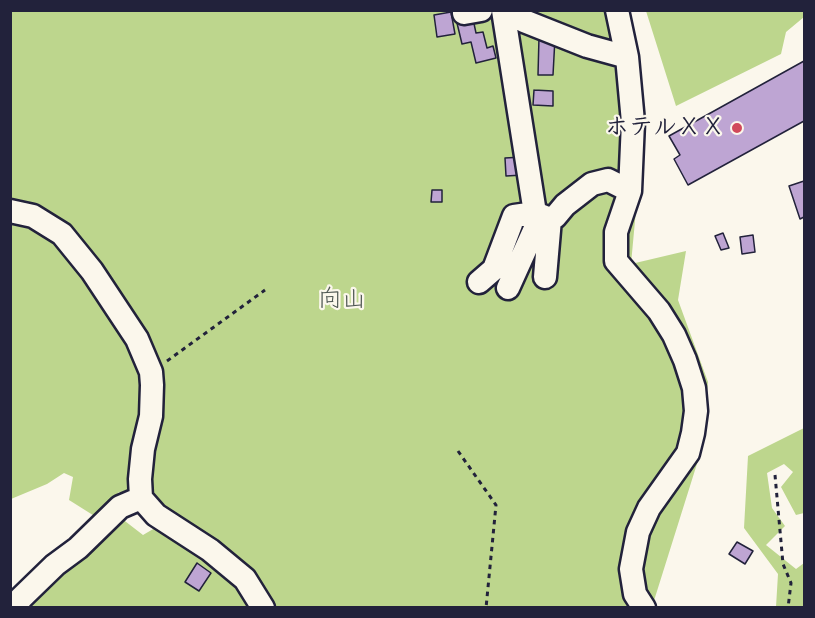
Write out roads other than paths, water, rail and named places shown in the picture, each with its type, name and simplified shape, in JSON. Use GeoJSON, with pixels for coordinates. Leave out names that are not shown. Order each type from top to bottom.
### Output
{"type":"FeatureCollection","features":[{"type":"Feature","properties":{"kind":"street"},"geometry":{"type":"LineString","coordinates":[[505,10],[524,21],[587,46],[627,57]]}},
{"type":"Feature","properties":{"kind":"street"},"geometry":{"type":"LineString","coordinates":[[505,10],[542,216],[545,277]]}},
{"type":"Feature","properties":{"kind":"street"},"geometry":{"type":"LineString","coordinates":[[616,10],[627,57],[633,122],[630,191],[616,232],[616,261],[659,311],[674,335],[694,388],[696,411],[688,453],[648,508],[638,532],[631,569],[635,594],[644,608]]}},
{"type":"Feature","properties":{"kind":"street"},"geometry":{"type":"LineString","coordinates":[[479,282],[494,269],[514,216],[555,217],[565,205],[592,184],[608,180],[630,191]]}},
{"type":"Feature","properties":{"kind":"street"},"geometry":{"type":"LineString","coordinates":[[10,211],[33,216],[62,234],[92,271],[137,339],[151,372],[152,385],[151,416],[140,478],[141,498],[156,515],[210,550],[245,579],[263,608]]}},
{"type":"Feature","properties":{"kind":"street"},"geometry":{"type":"LineString","coordinates":[[508,288],[542,216]]}},
{"type":"Feature","properties":{"kind":"street"},"geometry":{"type":"LineString","coordinates":[[15,608],[21,598],[120,507],[141,498]]}},
{"type":"Feature","properties":{"kind":"place","name":"ホテルＸＸ"},"geometry":{"type":"Point","coordinates":[737,128]}},
{"type":"Feature","properties":{"kind":"park label","name":"向山"},"geometry":{"type":"Point","coordinates":[342,300]}}]}
